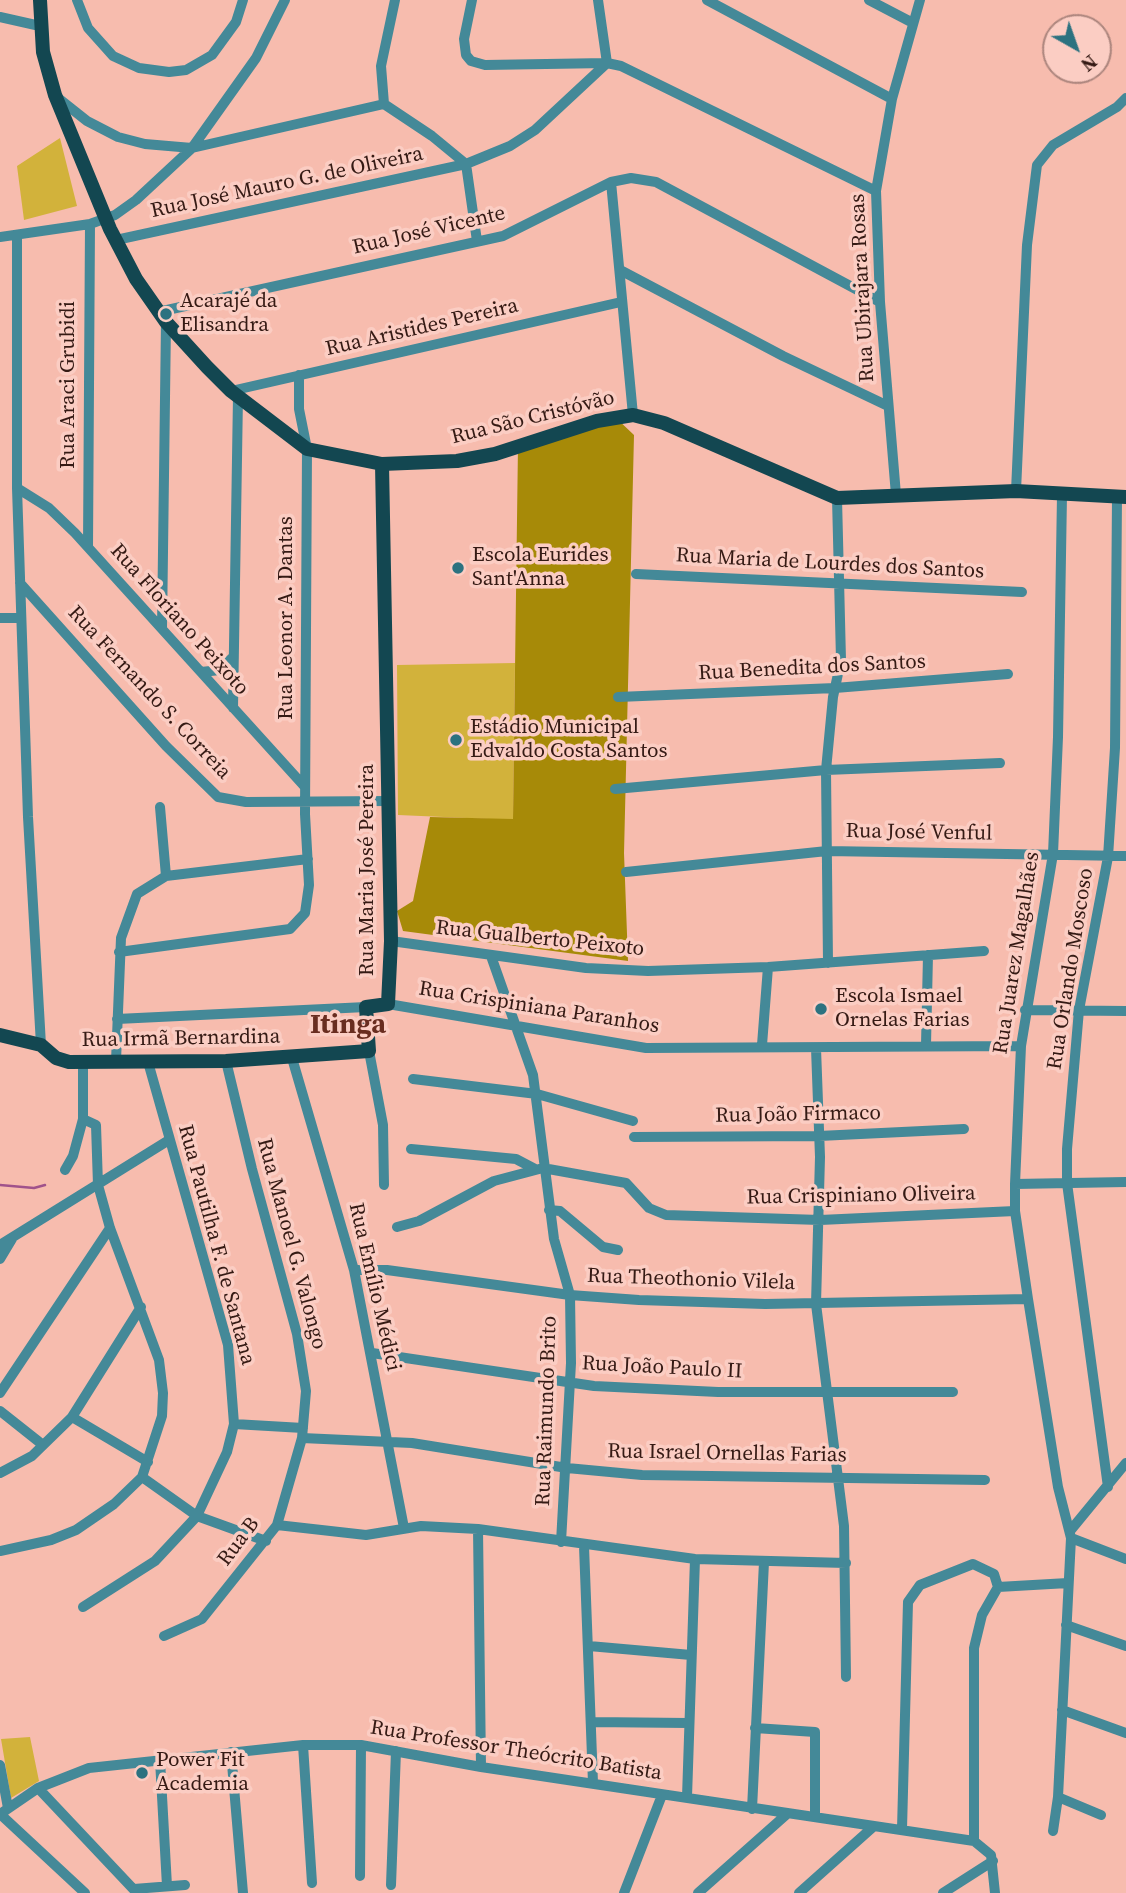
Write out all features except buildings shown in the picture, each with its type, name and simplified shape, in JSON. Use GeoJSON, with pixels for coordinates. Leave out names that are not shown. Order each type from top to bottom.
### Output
{"type":"FeatureCollection","features":[{"type":"Feature","properties":{"kind":"main road","name":"Rua São Cristóvão"},"geometry":{"type":"LineString","coordinates":[[40,0],[40,26],[55,95],[106,220],[136,279],[162,317],[234,394],[307,449],[383,464],[475,458],[588,424],[633,415],[664,423],[837,498],[1016,491],[1121,497]]}},
{"type":"Feature","properties":{"kind":"main road","name":"Rua Maria José Pereira"},"geometry":{"type":"LineString","coordinates":[[366,1007],[388,1004],[391,941],[383,464]]}},
{"type":"Feature","properties":{"kind":"main road"},"geometry":{"type":"LineString","coordinates":[[366,1007],[369,1051]]}},
{"type":"Feature","properties":{"kind":"main road","name":"Rua Irmã Bernardina"},"geometry":{"type":"LineString","coordinates":[[0,1035],[41,1045],[62,1061],[83,1062],[226,1061],[369,1051]]}},
{"type":"Feature","properties":{"kind":"street"},"geometry":{"type":"LineString","coordinates":[[77,0],[88,28],[113,56],[139,68],[169,72],[186,70],[212,55],[236,22],[243,0]]}},
{"type":"Feature","properties":{"kind":"street"},"geometry":{"type":"LineString","coordinates":[[384,104],[381,66],[395,0]]}},
{"type":"Feature","properties":{"kind":"street"},"geometry":{"type":"LineString","coordinates":[[472,0],[464,48],[466,55],[477,64],[607,63],[632,70],[876,191]]}},
{"type":"Feature","properties":{"kind":"street"},"geometry":{"type":"LineString","coordinates":[[598,0],[607,63]]}},
{"type":"Feature","properties":{"kind":"street"},"geometry":{"type":"LineString","coordinates":[[707,0],[892,99]]}},
{"type":"Feature","properties":{"kind":"street"},"geometry":{"type":"LineString","coordinates":[[869,0],[913,23]]}},
{"type":"Feature","properties":{"kind":"street","name":"Rua Ubirajara Rosas"},"geometry":{"type":"LineString","coordinates":[[896,495],[880,302],[876,191],[892,99],[920,0]]}},
{"type":"Feature","properties":{"kind":"street"},"geometry":{"type":"LineString","coordinates":[[0,236],[106,220],[136,200],[192,148],[256,58],[281,1]]}},
{"type":"Feature","properties":{"kind":"street"},"geometry":{"type":"LineString","coordinates":[[0,17],[40,26]]}},
{"type":"Feature","properties":{"kind":"street","name":"Rua José Mauro G. de Oliveira"},"geometry":{"type":"LineString","coordinates":[[116,240],[466,164],[510,146],[535,130],[607,63]]}},
{"type":"Feature","properties":{"kind":"street"},"geometry":{"type":"LineString","coordinates":[[55,95],[87,121],[118,137],[145,144],[192,148],[384,104],[432,136],[466,164],[477,241]]}},
{"type":"Feature","properties":{"kind":"street"},"geometry":{"type":"LineString","coordinates":[[1016,491],[1027,245],[1037,164],[1053,145],[1117,107],[1126,98]]}},
{"type":"Feature","properties":{"kind":"street","name":"Rua José Vicente"},"geometry":{"type":"LineString","coordinates":[[162,317],[515,232],[611,182],[631,178],[656,182],[880,302]]}},
{"type":"Feature","properties":{"kind":"street"},"geometry":{"type":"LineString","coordinates":[[611,182],[622,271],[621,302],[633,415]]}},
{"type":"Feature","properties":{"kind":"street","name":"Rua Araci Grubidi"},"geometry":{"type":"LineString","coordinates":[[88,547],[90,224]]}},
{"type":"Feature","properties":{"kind":"street"},"geometry":{"type":"LineString","coordinates":[[17,235],[17,488],[41,1045]]}},
{"type":"Feature","properties":{"kind":"street"},"geometry":{"type":"LineString","coordinates":[[622,271],[783,356],[888,406]]}},
{"type":"Feature","properties":{"kind":"street","name":"Rua Aristides Pereira"},"geometry":{"type":"LineString","coordinates":[[234,394],[299,375],[621,302]]}},
{"type":"Feature","properties":{"kind":"street"},"geometry":{"type":"LineString","coordinates":[[162,317],[162,628]]}},
{"type":"Feature","properties":{"kind":"street","name":"Rua Leonor A. Dantas"},"geometry":{"type":"LineString","coordinates":[[120,952],[290,929],[305,913],[308,859],[305,787],[307,449],[299,409],[299,375]]}},
{"type":"Feature","properties":{"kind":"street"},"geometry":{"type":"LineString","coordinates":[[233,708],[234,394]]}},
{"type":"Feature","properties":{"kind":"street","name":"Rua Floriano Peixoto"},"geometry":{"type":"LineString","coordinates":[[17,488],[49,508],[88,547],[305,787]]}},
{"type":"Feature","properties":{"kind":"street","name":"Rua Juarez Magalhães"},"geometry":{"type":"LineString","coordinates":[[1053,1831],[1058,1797],[1070,1535],[1058,1488],[1028,1299],[1015,1184],[1025,1010],[1053,854],[1062,495]]}},
{"type":"Feature","properties":{"kind":"street","name":"Rua Orlando Moscoso"},"geometry":{"type":"LineString","coordinates":[[1108,1487],[1067,1183],[1067,1149],[1079,1010],[1108,857],[1115,748],[1121,497]]}},
{"type":"Feature","properties":{"kind":"street"},"geometry":{"type":"LineString","coordinates":[[828,963],[826,770],[835,688],[841,660],[837,498]]}},
{"type":"Feature","properties":{"kind":"street","name":"Rua Maria de Lourdes dos Santos"},"geometry":{"type":"LineString","coordinates":[[636,574],[1022,592]]}},
{"type":"Feature","properties":{"kind":"street","name":"Rua Fernando S. Correia"},"geometry":{"type":"LineString","coordinates":[[20,583],[211,791],[226,800],[389,801]]}},
{"type":"Feature","properties":{"kind":"street"},"geometry":{"type":"LineString","coordinates":[[0,618],[21,618]]}},
{"type":"Feature","properties":{"kind":"street"},"geometry":{"type":"LineString","coordinates":[[201,672],[220,670],[232,658]]}},
{"type":"Feature","properties":{"kind":"street","name":"Rua Benedita dos Santos"},"geometry":{"type":"LineString","coordinates":[[618,697],[835,688],[1008,674]]}},
{"type":"Feature","properties":{"kind":"street"},"geometry":{"type":"LineString","coordinates":[[615,789],[826,770],[1000,763]]}},
{"type":"Feature","properties":{"kind":"street"},"geometry":{"type":"LineString","coordinates":[[160,807],[166,876]]}},
{"type":"Feature","properties":{"kind":"street","name":"Rua José Venful"},"geometry":{"type":"LineString","coordinates":[[626,872],[827,851],[1126,856]]}},
{"type":"Feature","properties":{"kind":"street"},"geometry":{"type":"LineString","coordinates":[[116,1061],[120,952],[124,926],[137,894],[166,876],[308,859]]}},
{"type":"Feature","properties":{"kind":"street","name":"Rua Gualberto Peixoto"},"geometry":{"type":"LineString","coordinates":[[391,941],[618,971],[768,967]]}},
{"type":"Feature","properties":{"kind":"street"},"geometry":{"type":"LineString","coordinates":[[762,1045],[768,967],[984,951]]}},
{"type":"Feature","properties":{"kind":"street"},"geometry":{"type":"LineString","coordinates":[[926,1045],[928,955]]}},
{"type":"Feature","properties":{"kind":"street","name":"Rua Raimundo Brito"},"geometry":{"type":"LineString","coordinates":[[491,956],[519,1028],[537,1094],[539,1169],[570,1295],[567,1468],[561,1542]]}},
{"type":"Feature","properties":{"kind":"street","name":"Rua Crispiniana Paranhos"},"geometry":{"type":"LineString","coordinates":[[388,1004],[646,1048],[762,1045],[816,1048],[1021,1046]]}},
{"type":"Feature","properties":{"kind":"street","name":"Rua Maria José Pereira"},"geometry":{"type":"LineString","coordinates":[[117,1019],[366,1007]]}},
{"type":"Feature","properties":{"kind":"street"},"geometry":{"type":"LineString","coordinates":[[1025,1010],[1126,1011]]}},
{"type":"Feature","properties":{"kind":"street"},"geometry":{"type":"LineString","coordinates":[[816,1048],[820,1220],[816,1304],[830,1393],[846,1563],[846,1677]]}},
{"type":"Feature","properties":{"kind":"street"},"geometry":{"type":"LineString","coordinates":[[369,1051],[383,1125],[384,1185]]}},
{"type":"Feature","properties":{"kind":"street","name":"Rua Emílio Médici"},"geometry":{"type":"LineString","coordinates":[[292,1058],[354,1270],[404,1528]]}},
{"type":"Feature","properties":{"kind":"street","name":"Rua Manoel G. Valongo"},"geometry":{"type":"LineString","coordinates":[[226,1061],[297,1334],[306,1391],[303,1433]]}},
{"type":"Feature","properties":{"kind":"street"},"geometry":{"type":"LineString","coordinates":[[65,1170],[74,1156],[83,1119],[83,1062]]}},
{"type":"Feature","properties":{"kind":"street","name":"Rua Pautilha F. de Santana"},"geometry":{"type":"LineString","coordinates":[[83,1607],[155,1560],[197,1516],[226,1452],[234,1424],[228,1345],[148,1062]]}},
{"type":"Feature","properties":{"kind":"street"},"geometry":{"type":"LineString","coordinates":[[413,1079],[537,1094],[633,1121]]}},
{"type":"Feature","properties":{"kind":"street"},"geometry":{"type":"LineString","coordinates":[[0,1551],[51,1540],[76,1531],[114,1504],[142,1477],[162,1416],[163,1392],[159,1360],[110,1228],[98,1185],[96,1125],[83,1119]]}},
{"type":"Feature","properties":{"kind":"street","name":"Rua João Firmaco"},"geometry":{"type":"LineString","coordinates":[[634,1137],[819,1136],[964,1129]]}},
{"type":"Feature","properties":{"kind":"street"},"geometry":{"type":"LineString","coordinates":[[0,1245],[169,1140]]}},
{"type":"Feature","properties":{"kind":"street"},"geometry":{"type":"LineString","coordinates":[[411,1149],[516,1159],[539,1169]]}},
{"type":"Feature","properties":{"kind":"street"},"geometry":{"type":"LineString","coordinates":[[397,1227],[419,1221],[494,1181],[539,1169]]}},
{"type":"Feature","properties":{"kind":"street","name":"Rua Crispiniano Oliveira"},"geometry":{"type":"LineString","coordinates":[[539,1169],[626,1182],[649,1208],[666,1215],[820,1220],[1016,1211]]}},
{"type":"Feature","properties":{"kind":"street"},"geometry":{"type":"LineString","coordinates":[[1015,1184],[1126,1182]]}},
{"type":"Feature","properties":{"kind":"street"},"geometry":{"type":"LineString","coordinates":[[550,1210],[560,1211],[597,1244],[618,1250]]}},
{"type":"Feature","properties":{"kind":"street"},"geometry":{"type":"LineString","coordinates":[[0,1393],[110,1228]]}},
{"type":"Feature","properties":{"kind":"street"},"geometry":{"type":"LineString","coordinates":[[0,1259],[12,1239]]}},
{"type":"Feature","properties":{"kind":"street","name":"Rua Theothonio Vilela"},"geometry":{"type":"LineString","coordinates":[[354,1270],[387,1270],[570,1295],[639,1300],[816,1304],[1028,1299]]}},
{"type":"Feature","properties":{"kind":"street"},"geometry":{"type":"LineString","coordinates":[[0,1474],[20,1464],[44,1445],[72,1417],[141,1307]]}},
{"type":"Feature","properties":{"kind":"street","name":"Rua João Paulo II"},"geometry":{"type":"LineString","coordinates":[[372,1353],[570,1383],[718,1392],[953,1392]]}},
{"type":"Feature","properties":{"kind":"street"},"geometry":{"type":"LineString","coordinates":[[0,1412],[44,1445]]}},
{"type":"Feature","properties":{"kind":"street"},"geometry":{"type":"LineString","coordinates":[[72,1417],[148,1462]]}},
{"type":"Feature","properties":{"kind":"street","name":"Rua Israel Ornellas Farias"},"geometry":{"type":"LineString","coordinates":[[234,1424],[473,1451],[567,1468],[690,1477],[839,1476],[985,1480]]}},
{"type":"Feature","properties":{"kind":"street","name":"Rua B"},"geometry":{"type":"LineString","coordinates":[[164,1636],[202,1619],[277,1525],[303,1433]]}},
{"type":"Feature","properties":{"kind":"street"},"geometry":{"type":"LineString","coordinates":[[1124,1469],[1070,1535],[1126,1559]]}},
{"type":"Feature","properties":{"kind":"street"},"geometry":{"type":"LineString","coordinates":[[142,1477],[197,1516],[265,1541]]}},
{"type":"Feature","properties":{"kind":"street"},"geometry":{"type":"LineString","coordinates":[[277,1525],[366,1535],[404,1528],[478,1528],[584,1546],[695,1559],[846,1563]]}},
{"type":"Feature","properties":{"kind":"street"},"geometry":{"type":"LineString","coordinates":[[478,1528],[481,1767]]}},
{"type":"Feature","properties":{"kind":"street"},"geometry":{"type":"LineString","coordinates":[[584,1546],[593,1783]]}},
{"type":"Feature","properties":{"kind":"street"},"geometry":{"type":"LineString","coordinates":[[687,1797],[695,1559]]}},
{"type":"Feature","properties":{"kind":"street"},"geometry":{"type":"LineString","coordinates":[[752,1808],[764,1562]]}},
{"type":"Feature","properties":{"kind":"street"},"geometry":{"type":"LineString","coordinates":[[902,1829],[907,1610],[911,1595],[920,1585],[973,1564],[994,1574],[998,1587],[982,1615],[974,1648],[974,1841],[983,1846],[993,1861],[995,1893]]}},
{"type":"Feature","properties":{"kind":"street"},"geometry":{"type":"LineString","coordinates":[[998,1587],[1068,1583]]}},
{"type":"Feature","properties":{"kind":"street"},"geometry":{"type":"LineString","coordinates":[[1066,1625],[1126,1646]]}},
{"type":"Feature","properties":{"kind":"street"},"geometry":{"type":"LineString","coordinates":[[589,1646],[691,1656]]}},
{"type":"Feature","properties":{"kind":"street"},"geometry":{"type":"LineString","coordinates":[[1062,1710],[1126,1733]]}},
{"type":"Feature","properties":{"kind":"street"},"geometry":{"type":"LineString","coordinates":[[591,1722],[688,1723]]}},
{"type":"Feature","properties":{"kind":"street"},"geometry":{"type":"LineString","coordinates":[[755,1728],[814,1732],[815,1818]]}},
{"type":"Feature","properties":{"kind":"street"},"geometry":{"type":"LineString","coordinates":[[303,1745],[312,1883]]}},
{"type":"Feature","properties":{"kind":"street","name":"Rua Professor Theócrito Batista"},"geometry":{"type":"LineString","coordinates":[[3,1812],[38,1788],[89,1768],[303,1745],[361,1745],[481,1767],[974,1841]]}},
{"type":"Feature","properties":{"kind":"street"},"geometry":{"type":"LineString","coordinates":[[360,1876],[361,1745]]}},
{"type":"Feature","properties":{"kind":"street"},"geometry":{"type":"LineString","coordinates":[[391,1885],[396,1751]]}},
{"type":"Feature","properties":{"kind":"street"},"geometry":{"type":"LineString","coordinates":[[231,1752],[243,1893]]}},
{"type":"Feature","properties":{"kind":"street"},"geometry":{"type":"LineString","coordinates":[[160,1760],[167,1886]]}},
{"type":"Feature","properties":{"kind":"street"},"geometry":{"type":"LineString","coordinates":[[0,1765],[3,1812],[85,1893]]}},
{"type":"Feature","properties":{"kind":"street"},"geometry":{"type":"LineString","coordinates":[[38,1788],[136,1891],[186,1885]]}},
{"type":"Feature","properties":{"kind":"street"},"geometry":{"type":"LineString","coordinates":[[624,1893],[662,1795]]}},
{"type":"Feature","properties":{"kind":"street"},"geometry":{"type":"LineString","coordinates":[[1058,1797],[1101,1815]]}},
{"type":"Feature","properties":{"kind":"street"},"geometry":{"type":"LineString","coordinates":[[698,1893],[787,1814]]}},
{"type":"Feature","properties":{"kind":"street"},"geometry":{"type":"LineString","coordinates":[[799,1893],[873,1827]]}},
{"type":"Feature","properties":{"kind":"street"},"geometry":{"type":"LineString","coordinates":[[943,1893],[993,1861]]}},
{"type":"Feature","properties":{"kind":"shaded area"},"geometry":{"type":"Polygon","coordinates":[[[60,138],[77,206],[24,220],[17,166],[60,138]]]}},
{"type":"Feature","properties":{"kind":"shaded area"},"geometry":{"type":"Polygon","coordinates":[[[615,417],[634,435],[624,853],[628,961],[403,931],[397,911],[413,901],[430,817],[513,819],[518,445],[615,417]]]}},
{"type":"Feature","properties":{"kind":"shaded area","name":"Estádio Municipal Edvaldo Costa Santos"},"geometry":{"type":"Polygon","coordinates":[[[515,663],[513,820],[398,815],[397,665],[515,663]]]}},
{"type":"Feature","properties":{"kind":"shaded area"},"geometry":{"type":"Polygon","coordinates":[[[30,1737],[39,1781],[11,1798],[1,1739],[30,1737]]]}},
{"type":"Feature","properties":{"kind":"waterway"},"geometry":{"type":"LineString","coordinates":[[0,1185],[34,1188],[45,1185]]}},
{"type":"Feature","properties":{"kind":"place","name":"Acarajé da Elisandra"},"geometry":{"type":"Point","coordinates":[166,314]}},
{"type":"Feature","properties":{"kind":"place","name":"Escola Eurides Sant'Anna"},"geometry":{"type":"Point","coordinates":[458,568]}},
{"type":"Feature","properties":{"kind":"place","name":"Estádio Municipal Edvaldo Costa Santos"},"geometry":{"type":"Point","coordinates":[456,740]}},
{"type":"Feature","properties":{"kind":"place","name":"Escola Ismael Ornelas Farias"},"geometry":{"type":"Point","coordinates":[821,1009]}},
{"type":"Feature","properties":{"kind":"place","name":"Power Fit Academia"},"geometry":{"type":"Point","coordinates":[142,1773]}},
{"type":"Feature","properties":{"kind":"district","name":"Itinga"},"geometry":{"type":"Point","coordinates":[348,1026]}}]}
